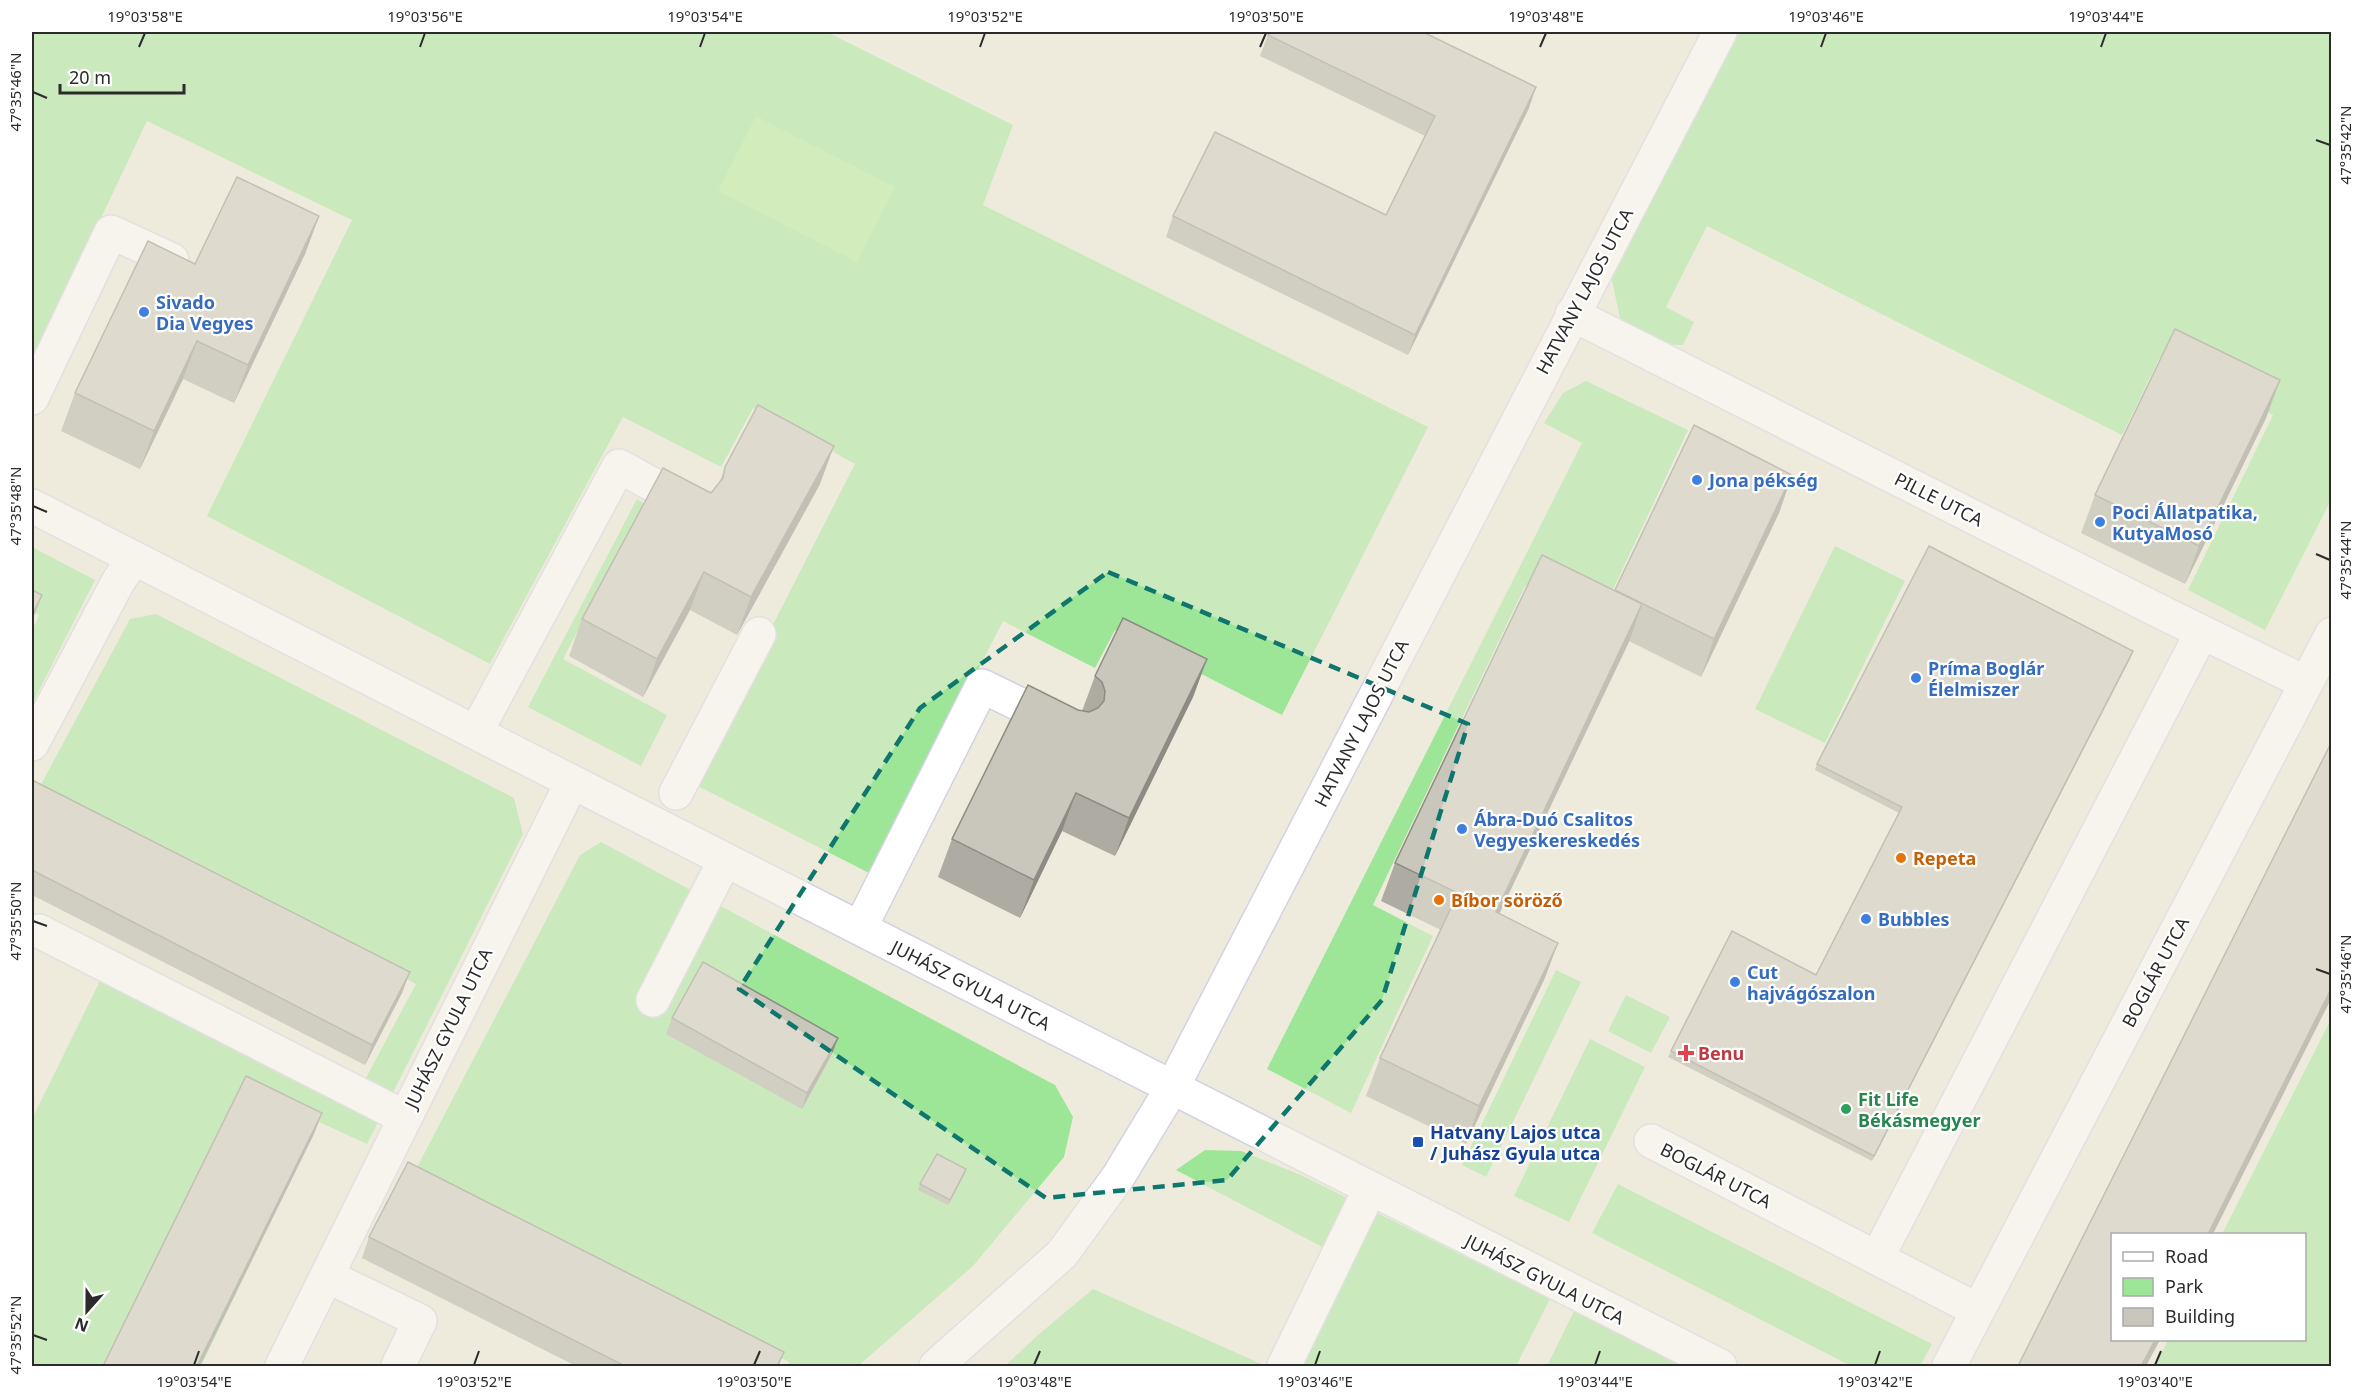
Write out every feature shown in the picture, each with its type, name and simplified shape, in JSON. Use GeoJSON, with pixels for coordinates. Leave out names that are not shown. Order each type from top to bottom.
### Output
{"type":"FeatureCollection","features":[{"type":"Feature","properties":{"kind":"street","name":"HATVANY LAJOS UTCA"},"geometry":{"type":"LineString","coordinates":[[936,1366],[1062,1254],[1118,1177],[1172,1088],[1720,32]]}},
{"type":"Feature","properties":{"kind":"street"},"geometry":{"type":"LineString","coordinates":[[32,398],[111,232],[172,260]]}},
{"type":"Feature","properties":{"kind":"street","name":"PILLE UTCA"},"geometry":{"type":"LineString","coordinates":[[1572,314],[2306,683]]}},
{"type":"Feature","properties":{"kind":"street"},"geometry":{"type":"LineString","coordinates":[[476,732],[619,466],[693,507]]}},
{"type":"Feature","properties":{"kind":"street","name":"JUHÁSZ GYULA UTCA"},"geometry":{"type":"LineString","coordinates":[[32,506],[860,928],[1369,1191],[1720,1366]]}},
{"type":"Feature","properties":{"kind":"street"},"geometry":{"type":"LineString","coordinates":[[33,739],[118,582],[134,558]]}},
{"type":"Feature","properties":{"kind":"street"},"geometry":{"type":"LineString","coordinates":[[1877,1258],[2202,632]]}},
{"type":"Feature","properties":{"kind":"street"},"geometry":{"type":"LineString","coordinates":[[676,793],[759,634]]}},
{"type":"Feature","properties":{"kind":"street","name":"BOGLÁR UTCA"},"geometry":{"type":"LineString","coordinates":[[1949,1366],[2331,634]]}},
{"type":"Feature","properties":{"kind":"street"},"geometry":{"type":"LineString","coordinates":[[860,928],[982,686],[1073,731]]}},
{"type":"Feature","properties":{"kind":"street","name":"JUHÁSZ GYULA UTCA"},"geometry":{"type":"LineString","coordinates":[[282,1366],[572,782]]}},
{"type":"Feature","properties":{"kind":"street"},"geometry":{"type":"LineString","coordinates":[[653,1000],[725,860]]}},
{"type":"Feature","properties":{"kind":"street"},"geometry":{"type":"LineString","coordinates":[[34,935],[404,1117]]}},
{"type":"Feature","properties":{"kind":"street","name":"BOGLÁR UTCA"},"geometry":{"type":"LineString","coordinates":[[1651,1141],[1977,1310]]}},
{"type":"Feature","properties":{"kind":"street"},"geometry":{"type":"LineString","coordinates":[[1284,1366],[1369,1191]]}},
{"type":"Feature","properties":{"kind":"street"},"geometry":{"type":"LineString","coordinates":[[327,1275],[420,1321],[398,1366]]}},
{"type":"Feature","properties":{"kind":"highlighted area"},"geometry":{"type":"Polygon","coordinates":[[[1108,572],[1468,724],[1382,1000],[1227,1180],[1046,1198],[739,989],[920,708],[1108,572]]]}},
{"type":"Feature","properties":{"kind":"green space"},"geometry":{"type":"Polygon","coordinates":[[[32,32],[827,32],[1013,125],[983,205],[1428,427],[1282,715],[1115,630],[1095,668],[1003,621],[873,875],[692,783],[855,464],[753,408],[721,467],[623,417],[490,664],[207,516],[352,220],[147,121],[32,363],[32,32]]]}},
{"type":"Feature","properties":{"kind":"green space"},"geometry":{"type":"Polygon","coordinates":[[[1740,32],[2331,32],[2331,500],[2265,630],[2188,590],[2273,415],[2159,359],[2122,435],[1707,226],[1666,307],[1694,322],[1683,345],[1646,344],[1620,318],[1611,276],[1740,32]]]}},
{"type":"Feature","properties":{"kind":"green space"},"geometry":{"type":"Polygon","coordinates":[[[756,116],[895,187],[857,262],[718,191],[756,116]]]}},
{"type":"Feature","properties":{"kind":"green space"},"geometry":{"type":"Polygon","coordinates":[[[1586,381],[1688,430],[1599,619],[1525,586],[1373,905],[1433,936],[1351,1113],[1267,1069],[1582,443],[1544,423],[1563,393],[1586,381]]]}},
{"type":"Feature","properties":{"kind":"green space"},"geometry":{"type":"Polygon","coordinates":[[[637,499],[645,504],[563,659],[667,715],[641,766],[528,707],[637,499]]]}},
{"type":"Feature","properties":{"kind":"green space"},"geometry":{"type":"Polygon","coordinates":[[[1835,546],[1905,581],[1825,743],[1755,709],[1835,546]]]}},
{"type":"Feature","properties":{"kind":"green space"},"geometry":{"type":"Polygon","coordinates":[[[32,547],[95,580],[32,704],[32,631],[39,615],[32,611],[32,547]]]}},
{"type":"Feature","properties":{"kind":"green space"},"geometry":{"type":"Polygon","coordinates":[[[156,614],[514,798],[523,834],[367,1144],[319,1122],[201,1366],[32,1366],[32,1119],[103,975],[352,1104],[416,984],[38,790],[130,619],[156,614]]]}},
{"type":"Feature","properties":{"kind":"green space"},"geometry":{"type":"Polygon","coordinates":[[[601,842],[1055,1085],[1073,1117],[1064,1157],[973,1266],[858,1366],[787,1366],[789,1362],[413,1175],[580,855],[601,842]]]}},
{"type":"Feature","properties":{"kind":"green space"},"geometry":{"type":"Polygon","coordinates":[[[1556,970],[1581,982],[1486,1177],[1462,1165],[1556,970]]]}},
{"type":"Feature","properties":{"kind":"green space"},"geometry":{"type":"Polygon","coordinates":[[[1626,995],[1670,1017],[1651,1053],[1608,1031],[1626,995]]]}},
{"type":"Feature","properties":{"kind":"green space"},"geometry":{"type":"Polygon","coordinates":[[[2331,1019],[2331,1366],[2155,1366],[2168,1341],[2306,1341],[2306,1233],[2223,1233],[2331,1019]]]}},
{"type":"Feature","properties":{"kind":"green space"},"geometry":{"type":"Polygon","coordinates":[[[1590,1039],[1645,1067],[1569,1222],[1514,1196],[1590,1039]]]}},
{"type":"Feature","properties":{"kind":"green space"},"geometry":{"type":"Polygon","coordinates":[[[1205,1150],[1241,1151],[1301,1175],[1550,1299],[1516,1366],[1274,1366],[1330,1251],[1176,1170],[1205,1150]]]}},
{"type":"Feature","properties":{"kind":"green space"},"geometry":{"type":"Polygon","coordinates":[[[1618,1184],[1932,1344],[1920,1366],[1851,1366],[1592,1233],[1618,1184]]]}},
{"type":"Feature","properties":{"kind":"green space"},"geometry":{"type":"Polygon","coordinates":[[[1093,1289],[1266,1366],[1005,1366],[1093,1289]]]}},
{"type":"Feature","properties":{"kind":"green space"},"geometry":{"type":"Polygon","coordinates":[[[1574,1311],[1683,1366],[1547,1366],[1574,1311]]]}},
{"type":"Feature","properties":{"kind":"building"},"geometry":{"type":"Polygon","coordinates":[[[1270,32],[1423,32],[1536,87],[1415,335],[1173,216],[1215,132],[1386,215],[1435,116],[1268,35],[1270,32]]]}},
{"type":"Feature","properties":{"kind":"building"},"geometry":{"type":"Polygon","coordinates":[[[237,177],[319,216],[248,365],[197,341],[154,431],[75,393],[148,241],[195,264],[237,177]]]}},
{"type":"Feature","properties":{"kind":"building"},"geometry":{"type":"Polygon","coordinates":[[[2175,329],[2280,380],[2199,546],[2095,495],[2175,329]]]}},
{"type":"Feature","properties":{"kind":"building"},"geometry":{"type":"Polygon","coordinates":[[[758,405],[834,446],[751,597],[704,572],[657,659],[582,619],[663,468],[711,493],[723,478],[725,467],[758,405]]]}},
{"type":"Feature","properties":{"kind":"building"},"geometry":{"type":"Polygon","coordinates":[[[1694,425],[1792,475],[1714,639],[1615,590],[1694,425]]]}},
{"type":"Feature","properties":{"kind":"building"},"geometry":{"type":"Polygon","coordinates":[[[1929,546],[2133,651],[1874,1156],[1671,1051],[1732,931],[1816,975],[1902,807],[1817,764],[1929,546]]]}},
{"type":"Feature","properties":{"kind":"building"},"geometry":{"type":"Polygon","coordinates":[[[1542,555],[1642,604],[1496,912],[1558,943],[1479,1106],[1380,1058],[1458,893],[1395,863],[1542,555]]]}},
{"type":"Feature","properties":{"kind":"building"},"geometry":{"type":"Polygon","coordinates":[[[32,590],[42,595],[32,615],[32,590]]]}},
{"type":"Feature","properties":{"kind":"building"},"geometry":{"type":"Polygon","coordinates":[[[1123,618],[1207,659],[1129,818],[1076,793],[1034,880],[952,839],[1028,685],[1078,710],[1089,712],[1098,708],[1104,701],[1105,691],[1102,682],[1095,676],[1123,618]]]}},
{"type":"Feature","properties":{"kind":"building"},"geometry":{"type":"Polygon","coordinates":[[[2331,743],[2331,989],[2209,1233],[2111,1233],[2111,1341],[2154,1341],[2141,1366],[2018,1366],[2331,743]]]}},
{"type":"Feature","properties":{"kind":"building"},"geometry":{"type":"Polygon","coordinates":[[[34,781],[410,972],[372,1045],[32,870],[32,786],[34,781]]]}},
{"type":"Feature","properties":{"kind":"building"},"geometry":{"type":"Polygon","coordinates":[[[703,962],[838,1038],[807,1093],[672,1018],[703,962]]]}},
{"type":"Feature","properties":{"kind":"building"},"geometry":{"type":"Polygon","coordinates":[[[246,1076],[322,1113],[197,1366],[103,1366],[246,1076]]]}},
{"type":"Feature","properties":{"kind":"building"},"geometry":{"type":"Polygon","coordinates":[[[937,1154],[966,1169],[950,1200],[920,1184],[937,1154]]]}},
{"type":"Feature","properties":{"kind":"building"},"geometry":{"type":"Polygon","coordinates":[[[408,1162],[784,1352],[777,1366],[625,1366],[369,1237],[408,1162]]]}},
{"type":"Feature","properties":{"kind":"place","name":"Sivado Dia Vegyes"},"geometry":{"type":"Point","coordinates":[144,312]}},
{"type":"Feature","properties":{"kind":"place","name":"Jona pékség"},"geometry":{"type":"Point","coordinates":[1697,480]}},
{"type":"Feature","properties":{"kind":"place","name":"Poci Állatpatika, KutyaMosó"},"geometry":{"type":"Point","coordinates":[2100,522]}},
{"type":"Feature","properties":{"kind":"place","name":"Príma Boglár Élelmiszer"},"geometry":{"type":"Point","coordinates":[1916,678]}},
{"type":"Feature","properties":{"kind":"place","name":"Ábra-Duó Csalitos Vegyeskereskedés"},"geometry":{"type":"Point","coordinates":[1462,829]}},
{"type":"Feature","properties":{"kind":"place","name":"Repeta"},"geometry":{"type":"Point","coordinates":[1901,858]}},
{"type":"Feature","properties":{"kind":"place","name":"Bíbor söröző"},"geometry":{"type":"Point","coordinates":[1439,900]}},
{"type":"Feature","properties":{"kind":"place","name":"Bubbles"},"geometry":{"type":"Point","coordinates":[1866,919]}},
{"type":"Feature","properties":{"kind":"place","name":"Cut hajvágószalon"},"geometry":{"type":"Point","coordinates":[1735,982]}},
{"type":"Feature","properties":{"kind":"place","name":"Benu"},"geometry":{"type":"Point","coordinates":[1686,1053]}},
{"type":"Feature","properties":{"kind":"place","name":"Fit Life Békásmegyer"},"geometry":{"type":"Point","coordinates":[1846,1109]}},
{"type":"Feature","properties":{"kind":"place","name":"Hatvany Lajos utca / Juhász Gyula utca"},"geometry":{"type":"Point","coordinates":[1418,1142]}}]}
